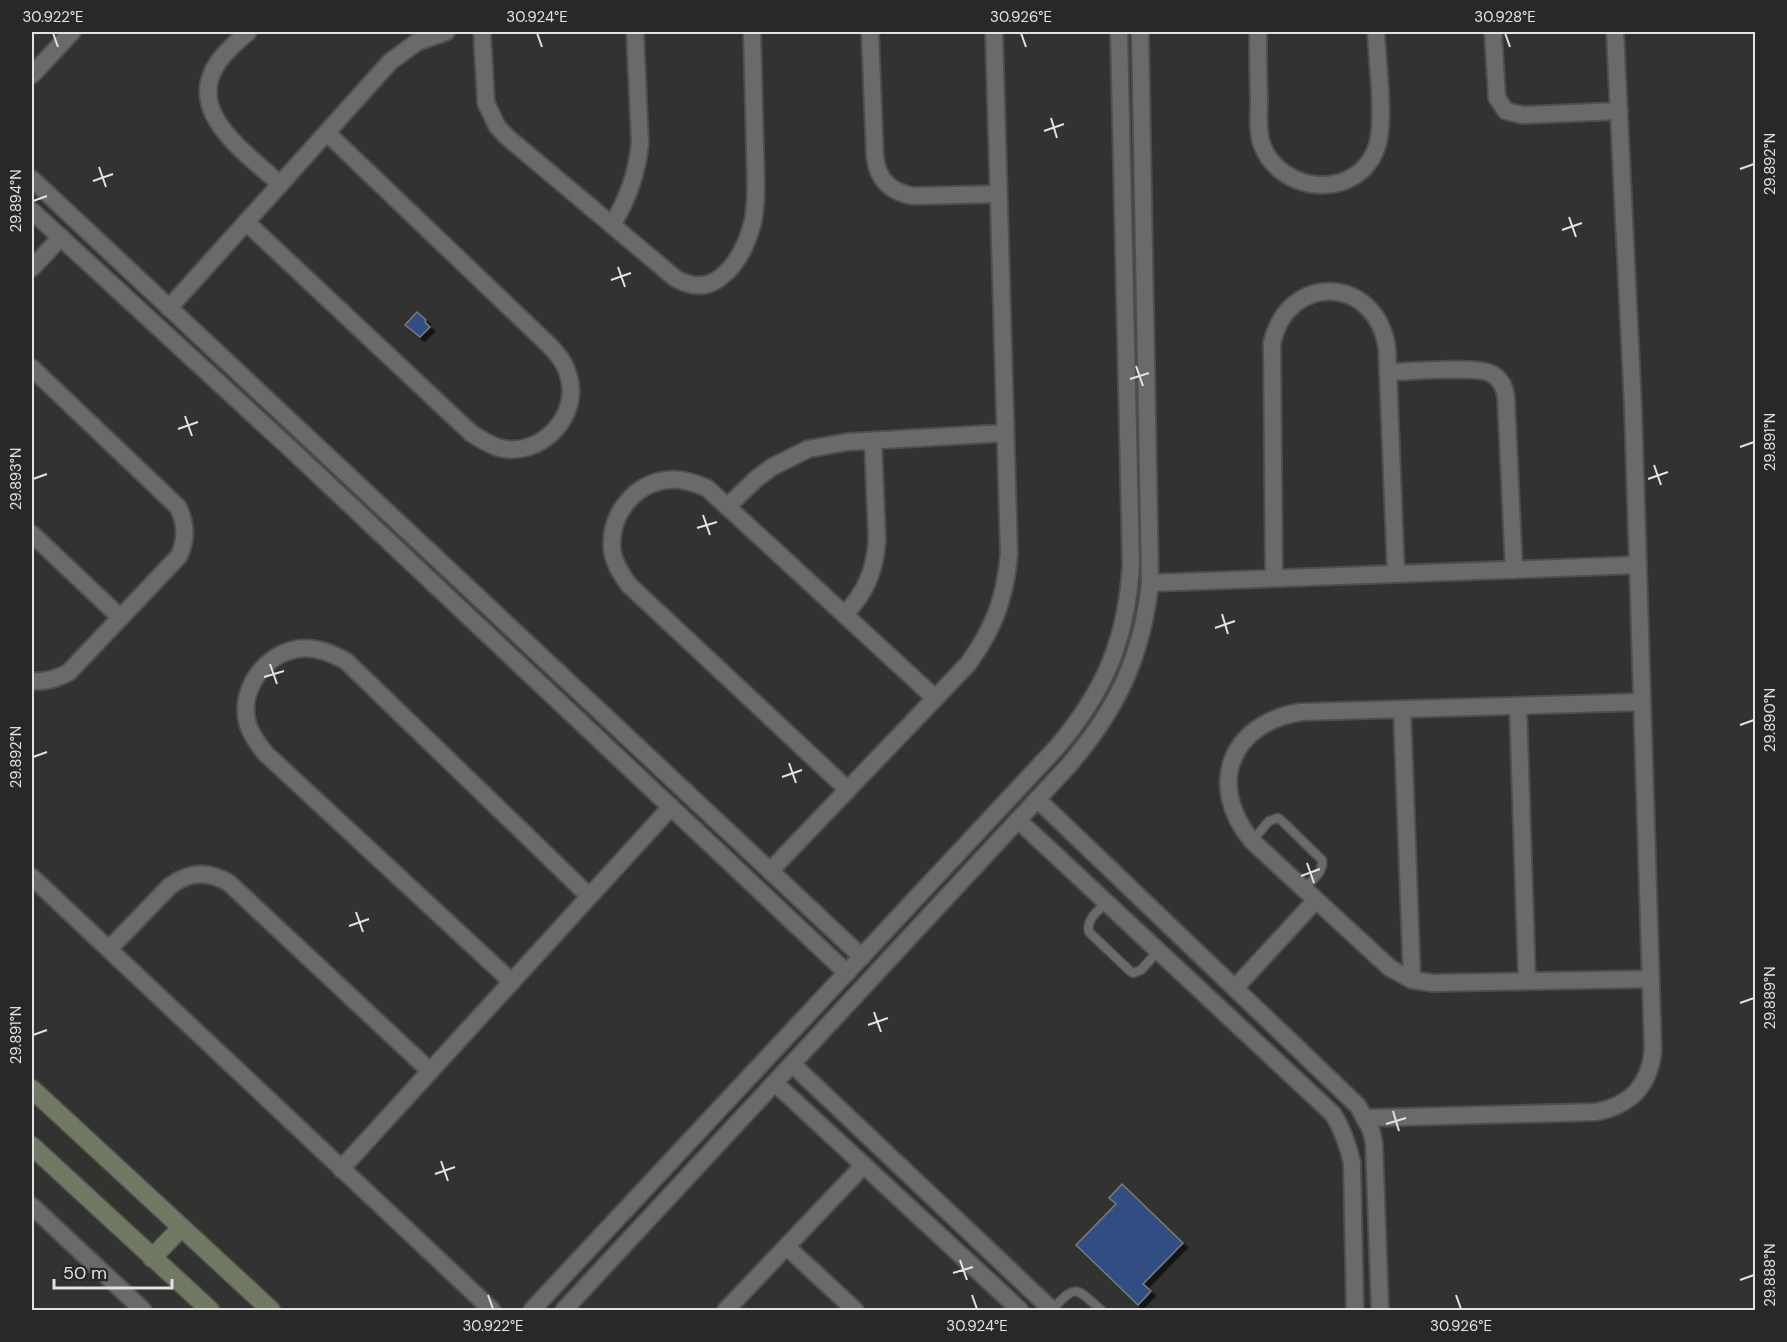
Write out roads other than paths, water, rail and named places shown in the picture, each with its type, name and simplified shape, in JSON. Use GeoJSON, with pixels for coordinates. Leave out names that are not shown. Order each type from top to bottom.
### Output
{"type":"FeatureCollection","features":[{"type":"Feature","properties":{"kind":"street"},"geometry":{"type":"LineString","coordinates":[[32,75],[72,32]]}},
{"type":"Feature","properties":{"kind":"street"},"geometry":{"type":"LineString","coordinates":[[248,32],[219,60],[213,71],[209,83],[210,108],[222,130],[280,184]]}},
{"type":"Feature","properties":{"kind":"street"},"geometry":{"type":"LineString","coordinates":[[169,308],[397,57],[417,42],[446,32]]}},
{"type":"Feature","properties":{"kind":"street"},"geometry":{"type":"LineString","coordinates":[[482,32],[486,103],[497,126],[675,278],[684,283],[706,285],[716,281],[735,262],[748,235],[755,206],[752,32]]}},
{"type":"Feature","properties":{"kind":"street"},"geometry":{"type":"LineString","coordinates":[[612,225],[629,195],[639,161],[635,32]]}},
{"type":"Feature","properties":{"kind":"street"},"geometry":{"type":"LineString","coordinates":[[870,32],[875,157],[882,180],[891,189],[913,196],[998,194]]}},
{"type":"Feature","properties":{"kind":"street"},"geometry":{"type":"LineString","coordinates":[[771,871],[968,664],[994,624],[1002,601],[1009,554],[994,32]]}},
{"type":"Feature","properties":{"kind":"street"},"geometry":{"type":"LineString","coordinates":[[532,1311],[1076,725],[1106,676],[1124,621],[1131,564],[1119,32]]}},
{"type":"Feature","properties":{"kind":"street"},"geometry":{"type":"LineString","coordinates":[[564,1311],[1037,800],[1088,743],[1119,694],[1140,640],[1147,612],[1150,583],[1140,32]]}},
{"type":"Feature","properties":{"kind":"street"},"geometry":{"type":"LineString","coordinates":[[1258,32],[1259,126],[1262,144],[1270,160],[1282,174],[1298,182],[1316,186],[1334,185],[1351,178],[1365,167],[1375,152],[1381,135],[1376,32]]}},
{"type":"Feature","properties":{"kind":"street"},"geometry":{"type":"LineString","coordinates":[[1493,32],[1497,98],[1506,111],[1522,115],[1619,111]]}},
{"type":"Feature","properties":{"kind":"street"},"geometry":{"type":"LineString","coordinates":[[1366,1118],[1596,1112],[1611,1109],[1625,1102],[1637,1092],[1646,1080],[1651,1066],[1653,1051],[1633,407],[1615,32]]}},
{"type":"Feature","properties":{"kind":"street"},"geometry":{"type":"LineString","coordinates":[[246,222],[471,433],[485,443],[501,448],[518,449],[534,445],[549,436],[561,424],[568,409],[571,392],[569,375],[562,360],[327,133]]}},
{"type":"Feature","properties":{"kind":"street"},"geometry":{"type":"LineString","coordinates":[[32,179],[862,957]]}},
{"type":"Feature","properties":{"kind":"street"},"geometry":{"type":"LineString","coordinates":[[32,211],[295,453],[847,973]]}},
{"type":"Feature","properties":{"kind":"street"},"geometry":{"type":"LineString","coordinates":[[32,268],[61,237]]}},
{"type":"Feature","properties":{"kind":"street"},"geometry":{"type":"LineString","coordinates":[[1274,578],[1272,344],[1275,328],[1288,309],[1308,295],[1331,292],[1354,297],[1368,306],[1378,318],[1384,332],[1388,372],[1396,574]]}},
{"type":"Feature","properties":{"kind":"street"},"geometry":{"type":"LineString","coordinates":[[32,368],[169,497],[178,507],[183,518],[185,537],[180,556],[69,672],[44,682],[32,681]]}},
{"type":"Feature","properties":{"kind":"street"},"geometry":{"type":"LineString","coordinates":[[1388,372],[1477,370],[1494,375],[1500,381],[1505,389],[1506,398],[1514,570]]}},
{"type":"Feature","properties":{"kind":"street"},"geometry":{"type":"LineString","coordinates":[[728,506],[756,478],[789,457],[827,444],[1005,433]]}},
{"type":"Feature","properties":{"kind":"street"},"geometry":{"type":"LineString","coordinates":[[295,453],[309,439]]}},
{"type":"Feature","properties":{"kind":"street"},"geometry":{"type":"LineString","coordinates":[[845,614],[866,588],[876,557],[873,441]]}},
{"type":"Feature","properties":{"kind":"street"},"geometry":{"type":"LineString","coordinates":[[848,790],[629,585],[618,569],[612,550],[616,520],[632,495],[649,484],[668,479],[688,480],[707,488],[935,698]]}},
{"type":"Feature","properties":{"kind":"street"},"geometry":{"type":"LineString","coordinates":[[32,534],[121,618]]}},
{"type":"Feature","properties":{"kind":"street"},"geometry":{"type":"LineString","coordinates":[[1150,583],[1638,565]]}},
{"type":"Feature","properties":{"kind":"street"},"geometry":{"type":"LineString","coordinates":[[517,662],[531,646]]}},
{"type":"Feature","properties":{"kind":"street"},"geometry":{"type":"LineString","coordinates":[[512,982],[265,753],[255,740],[248,724],[246,707],[249,691],[256,676],[267,663],[282,654],[298,649],[315,649],[331,653],[346,662],[590,896]]}},
{"type":"Feature","properties":{"kind":"street"},"geometry":{"type":"LineString","coordinates":[[1642,702],[1301,712],[1282,715],[1264,723],[1248,735],[1237,751],[1230,769],[1228,789],[1231,808],[1239,825],[1251,841],[1390,968],[1412,980],[1433,983],[1651,979]]}},
{"type":"Feature","properties":{"kind":"street"},"geometry":{"type":"LineString","coordinates":[[1518,706],[1527,981]]}},
{"type":"Feature","properties":{"kind":"street"},"geometry":{"type":"LineString","coordinates":[[1402,710],[1412,980]]}},
{"type":"Feature","properties":{"kind":"street"},"geometry":{"type":"LineString","coordinates":[[1037,800],[1349,1096],[1366,1118],[1374,1143],[1380,1311]]}},
{"type":"Feature","properties":{"kind":"street"},"geometry":{"type":"LineString","coordinates":[[341,1168],[671,807]]}},
{"type":"Feature","properties":{"kind":"street"},"geometry":{"type":"LineString","coordinates":[[1018,820],[1333,1114],[1349,1146],[1352,1163],[1355,1311]]}},
{"type":"Feature","properties":{"kind":"street"},"geometry":{"type":"LineString","coordinates":[[109,949],[170,886],[181,878],[206,873],[218,877],[238,891],[430,1071]]}},
{"type":"Feature","properties":{"kind":"street"},"geometry":{"type":"LineString","coordinates":[[32,877],[492,1311]]}},
{"type":"Feature","properties":{"kind":"street"},"geometry":{"type":"LineString","coordinates":[[1235,988],[1310,894]]}},
{"type":"Feature","properties":{"kind":"street"},"geometry":{"type":"LineString","coordinates":[[792,1064],[1052,1310]]}},
{"type":"Feature","properties":{"kind":"street"},"geometry":{"type":"LineString","coordinates":[[775,1083],[1020,1311]]}},
{"type":"Feature","properties":{"kind":"street"},"geometry":{"type":"LineString","coordinates":[[32,1089],[271,1311]]}},
{"type":"Feature","properties":{"kind":"street"},"geometry":{"type":"LineString","coordinates":[[32,1146],[210,1311]]}},
{"type":"Feature","properties":{"kind":"street"},"geometry":{"type":"LineString","coordinates":[[726,1311],[864,1165]]}},
{"type":"Feature","properties":{"kind":"street"},"geometry":{"type":"LineString","coordinates":[[32,1206],[143,1311]]}},
{"type":"Feature","properties":{"kind":"street"},"geometry":{"type":"LineString","coordinates":[[152,1258],[181,1228]]}},
{"type":"Feature","properties":{"kind":"street"},"geometry":{"type":"LineString","coordinates":[[787,1246],[855,1311]]}},
{"type":"Feature","properties":{"kind":"lane"},"geometry":{"type":"LineString","coordinates":[[1251,841],[1269,821],[1278,818],[1281,820],[1322,860],[1320,872],[1310,894]]}},
{"type":"Feature","properties":{"kind":"lane"},"geometry":{"type":"LineString","coordinates":[[1107,902],[1090,919],[1087,928],[1130,971],[1133,973],[1141,970],[1159,950]]}},
{"type":"Feature","properties":{"kind":"lane"},"geometry":{"type":"LineString","coordinates":[[1052,1310],[1065,1295],[1075,1291],[1080,1292],[1101,1311]]}}]}
